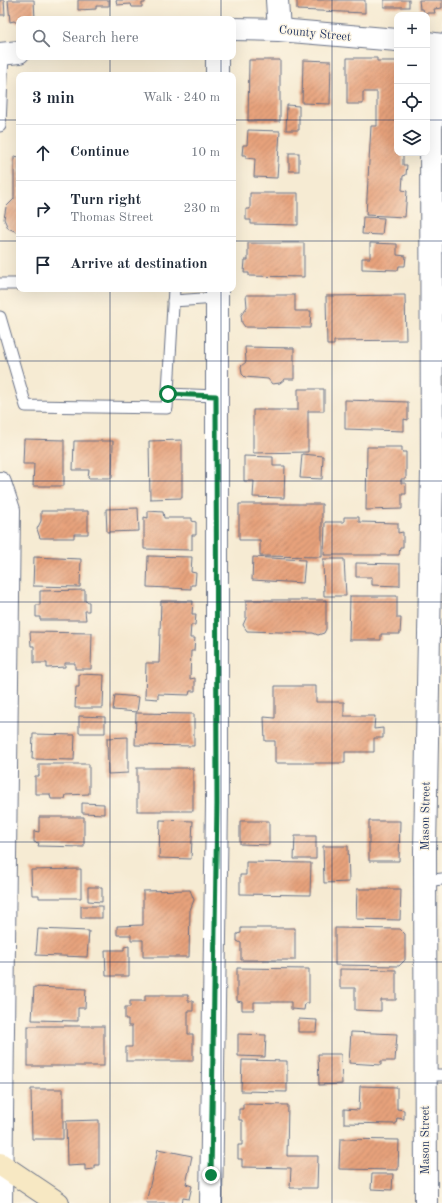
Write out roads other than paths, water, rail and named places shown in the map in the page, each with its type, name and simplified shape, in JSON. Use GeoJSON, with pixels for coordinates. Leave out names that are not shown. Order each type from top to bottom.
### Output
{"type":"FeatureCollection","features":[{"type":"Feature","properties":{"kind":"main road"},"geometry":{"type":"LineString","coordinates":[[0,1164],[58,1203]]}},
{"type":"Feature","properties":{"kind":"street"},"geometry":{"type":"LineString","coordinates":[[277,0],[279,30]]}},
{"type":"Feature","properties":{"kind":"street","name":"County Street"},"geometry":{"type":"LineString","coordinates":[[236,29],[279,30],[394,40]]}},
{"type":"Feature","properties":{"kind":"street","name":"Mason Street"},"geometry":{"type":"LineString","coordinates":[[426,1203],[434,1075],[431,128],[436,44]]}},
{"type":"Feature","properties":{"kind":"street"},"geometry":{"type":"LineString","coordinates":[[217,60],[217,72]]}},
{"type":"Feature","properties":{"kind":"street"},"geometry":{"type":"LineString","coordinates":[[211,1203],[217,804],[216,294]]}},
{"type":"Feature","properties":{"kind":"street"},"geometry":{"type":"LineString","coordinates":[[0,484],[9,510],[4,559],[6,855],[0,1164],[1,1203]]}},
{"type":"Feature","properties":{"kind":"lane"},"geometry":{"type":"LineString","coordinates":[[0,126],[0,112],[7,53]]}},
{"type":"Feature","properties":{"kind":"lane"},"geometry":{"type":"LineString","coordinates":[[0,284],[16,284]]}},
{"type":"Feature","properties":{"kind":"lane"},"geometry":{"type":"LineString","coordinates":[[0,317],[26,406],[167,408],[174,292]]}},
{"type":"Feature","properties":{"kind":"lane"},"geometry":{"type":"LineString","coordinates":[[173,301],[216,294]]}},
{"type":"Feature","properties":{"kind":"lane"},"geometry":{"type":"LineString","coordinates":[[168,394],[216,396]]}}]}
